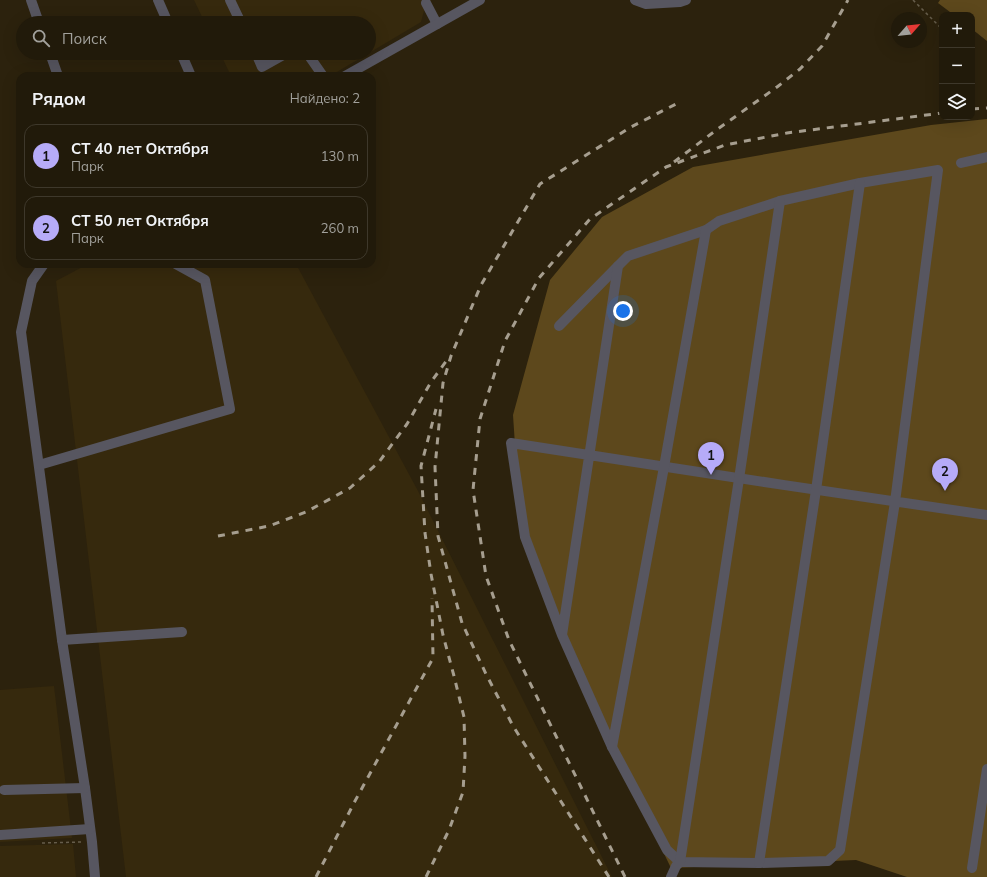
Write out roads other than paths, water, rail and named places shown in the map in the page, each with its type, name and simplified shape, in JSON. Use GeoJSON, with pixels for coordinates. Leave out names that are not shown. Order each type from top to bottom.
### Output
{"type":"FeatureCollection","features":[{"type":"Feature","properties":{"kind":"street"},"geometry":{"type":"LineString","coordinates":[[31,0],[37,16]]}},
{"type":"Feature","properties":{"kind":"street"},"geometry":{"type":"LineString","coordinates":[[158,0],[165,16]]}},
{"type":"Feature","properties":{"kind":"street"},"geometry":{"type":"LineString","coordinates":[[230,0],[238,16]]}},
{"type":"Feature","properties":{"kind":"street"},"geometry":{"type":"LineString","coordinates":[[376,58],[480,0]]}},
{"type":"Feature","properties":{"kind":"street"},"geometry":{"type":"LineString","coordinates":[[635,0],[646,4],[680,2],[686,0]]}},
{"type":"Feature","properties":{"kind":"street"},"geometry":{"type":"LineString","coordinates":[[426,3],[437,24]]}},
{"type":"Feature","properties":{"kind":"street"},"geometry":{"type":"LineString","coordinates":[[52,60],[57,72]]}},
{"type":"Feature","properties":{"kind":"street"},"geometry":{"type":"LineString","coordinates":[[184,60],[189,72]]}},
{"type":"Feature","properties":{"kind":"street"},"geometry":{"type":"LineString","coordinates":[[259,60],[262,67],[274,60]]}},
{"type":"Feature","properties":{"kind":"street"},"geometry":{"type":"LineString","coordinates":[[312,60],[320,72]]}},
{"type":"Feature","properties":{"kind":"street"},"geometry":{"type":"LineString","coordinates":[[352,72],[373,60]]}},
{"type":"Feature","properties":{"kind":"street"},"geometry":{"type":"LineString","coordinates":[[961,163],[987,157]]}},
{"type":"Feature","properties":{"kind":"street"},"geometry":{"type":"LineString","coordinates":[[559,326],[628,256],[706,230],[719,221],[780,201],[860,183],[938,170],[895,502],[840,850],[828,861],[759,863],[680,862],[667,850],[612,747],[562,635],[525,536],[511,443],[739,479],[816,490],[895,502],[987,516]]}},
{"type":"Feature","properties":{"kind":"street"},"geometry":{"type":"LineString","coordinates":[[759,863],[816,490],[860,183]]}},
{"type":"Feature","properties":{"kind":"street"},"geometry":{"type":"LineString","coordinates":[[671,877],[676,866],[680,862],[780,201]]}},
{"type":"Feature","properties":{"kind":"street"},"geometry":{"type":"LineString","coordinates":[[612,747],[706,230]]}},
{"type":"Feature","properties":{"kind":"street"},"geometry":{"type":"LineString","coordinates":[[562,635],[618,266]]}},
{"type":"Feature","properties":{"kind":"street"},"geometry":{"type":"LineString","coordinates":[[41,268],[32,281],[21,332],[62,640],[80,751],[95,877]]}},
{"type":"Feature","properties":{"kind":"street"},"geometry":{"type":"LineString","coordinates":[[39,465],[230,409],[205,280],[183,268]]}},
{"type":"Feature","properties":{"kind":"street"},"geometry":{"type":"LineString","coordinates":[[62,640],[182,632]]}},
{"type":"Feature","properties":{"kind":"street"},"geometry":{"type":"LineString","coordinates":[[972,868],[987,769]]}},
{"type":"Feature","properties":{"kind":"street"},"geometry":{"type":"LineString","coordinates":[[4,790],[85,788]]}},
{"type":"Feature","properties":{"kind":"street"},"geometry":{"type":"LineString","coordinates":[[0,835],[90,829]]}},
{"type":"Feature","properties":{"kind":"railway"},"geometry":{"type":"LineString","coordinates":[[674,162],[800,69],[822,46],[848,0]]}},
{"type":"Feature","properties":{"kind":"railway"},"geometry":{"type":"LineString","coordinates":[[609,877],[513,726],[462,623],[438,536],[435,467],[443,383],[451,356],[481,285],[540,184],[631,127],[676,104]]}},
{"type":"Feature","properties":{"kind":"railway"},"geometry":{"type":"LineString","coordinates":[[975,109],[987,108]]}},
{"type":"Feature","properties":{"kind":"railway"},"geometry":{"type":"LineString","coordinates":[[625,877],[509,640],[486,576],[473,490],[480,419],[505,341],[539,278],[590,219],[666,167],[725,145],[787,133],[939,113]]}},
{"type":"Feature","properties":{"kind":"railway"},"geometry":{"type":"LineString","coordinates":[[218,536],[269,526],[306,512],[350,488],[379,462],[407,424],[431,382],[447,360]]}},
{"type":"Feature","properties":{"kind":"railway"},"geometry":{"type":"LineString","coordinates":[[426,877],[449,830],[463,792],[465,756],[464,717],[443,635],[431,574],[425,533],[421,466],[436,409]]}},
{"type":"Feature","properties":{"kind":"railway"},"geometry":{"type":"LineString","coordinates":[[316,877],[355,801],[433,658],[432,598]]}},
{"type":"Feature","properties":{"kind":"place","name":"СТ 40 лет Октября"},"geometry":{"type":"Point","coordinates":[711,475]}},
{"type":"Feature","properties":{"kind":"place","name":"СТ 50 лет Октября"},"geometry":{"type":"Point","coordinates":[945,491]}}]}
